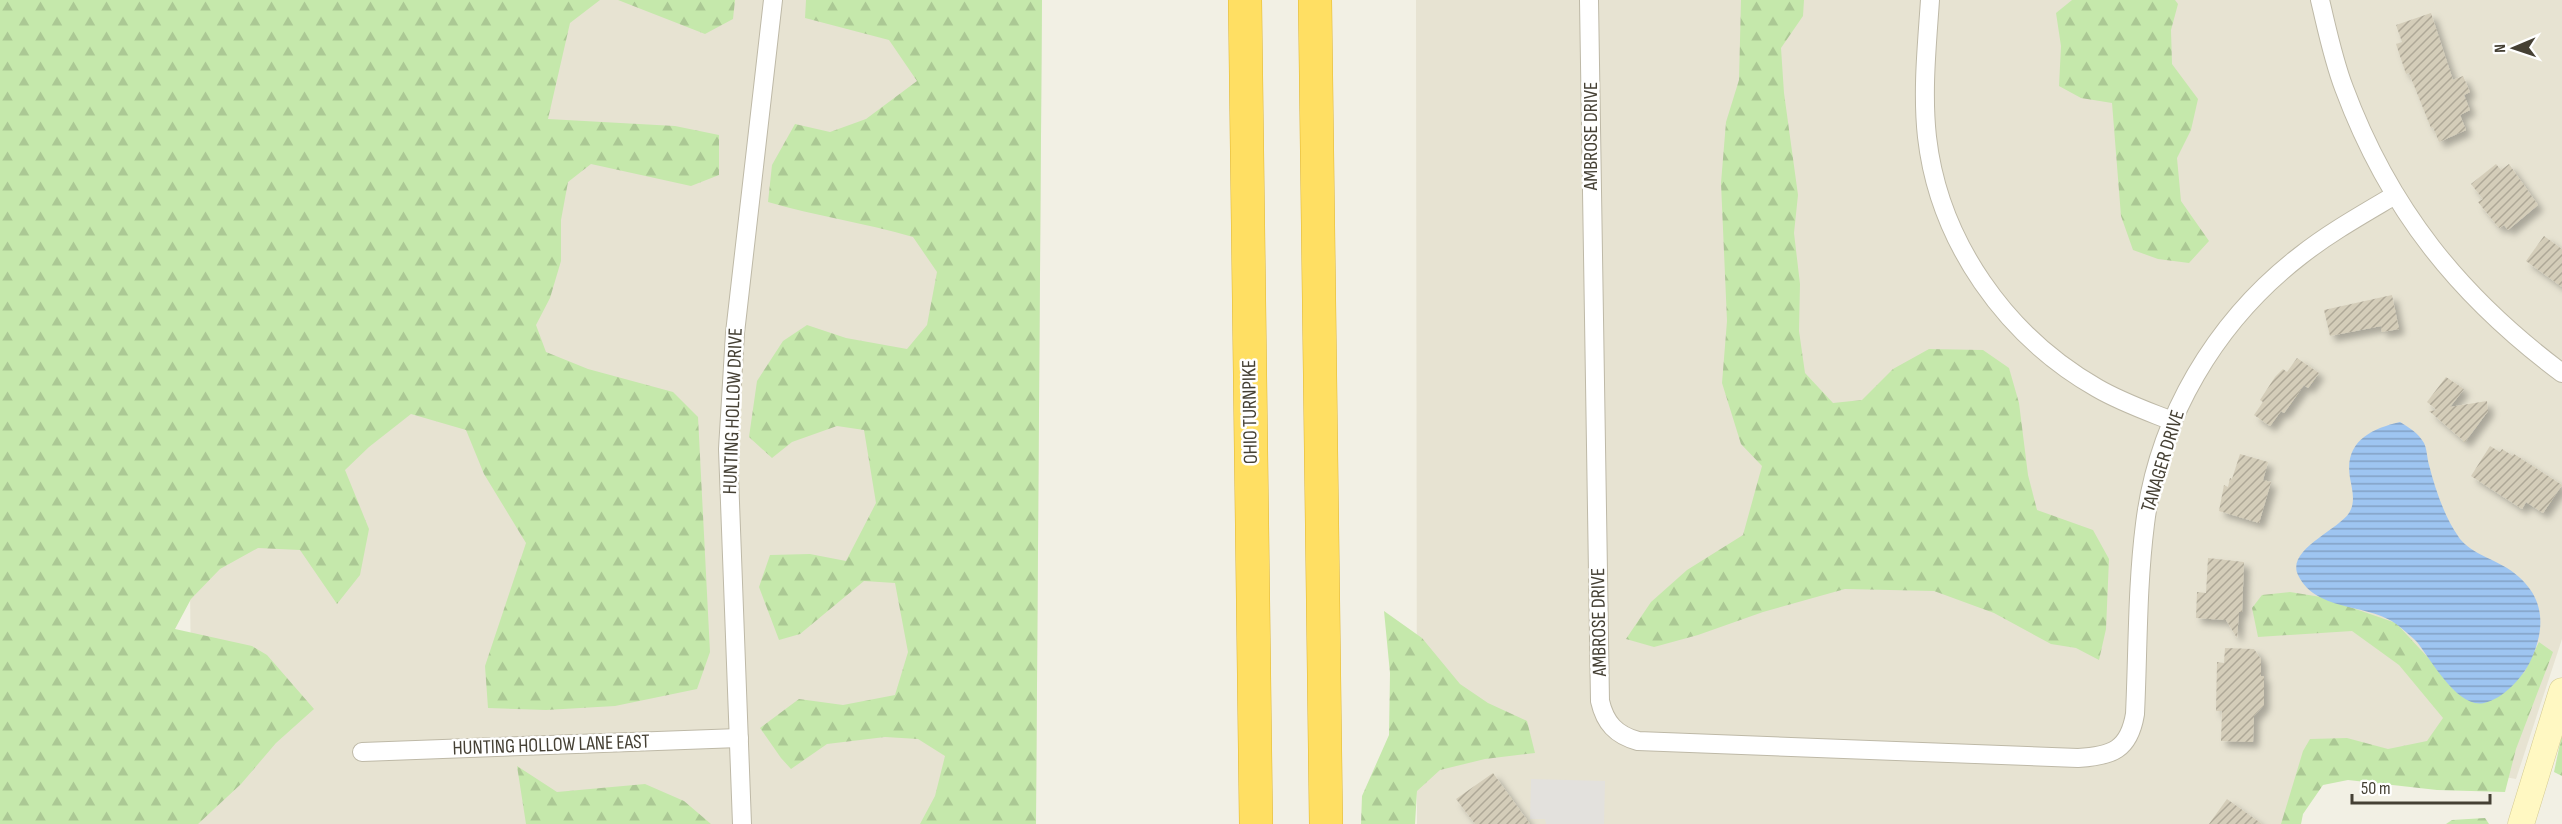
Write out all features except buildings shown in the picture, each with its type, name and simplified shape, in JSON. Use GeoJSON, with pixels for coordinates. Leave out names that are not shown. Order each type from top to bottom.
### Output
{"type":"FeatureCollection","features":[{"type":"Feature","properties":{"kind":"highway","name":"OHIO TURNPIKE"},"geometry":{"type":"LineString","coordinates":[[1245,0],[1256,824]]}},
{"type":"Feature","properties":{"kind":"highway"},"geometry":{"type":"LineString","coordinates":[[1315,0],[1326,824]]}},
{"type":"Feature","properties":{"kind":"street","name":"HUNTING HOLLOW DRIVE"},"geometry":{"type":"LineString","coordinates":[[742,824],[729,519],[729,402],[773,0]]}},
{"type":"Feature","properties":{"kind":"street","name":"AMBROSE DRIVE"},"geometry":{"type":"LineString","coordinates":[[1589,0],[1600,700],[1609,724],[1617,732],[1638,741],[2078,758],[2110,754],[2120,748]]}},
{"type":"Feature","properties":{"kind":"street"},"geometry":{"type":"LineString","coordinates":[[1930,0],[1924,96],[1927,138],[1935,177],[1945,208],[1958,241],[1974,271],[2015,324],[2067,369],[2124,402],[2172,421]]}},
{"type":"Feature","properties":{"kind":"street"},"geometry":{"type":"LineString","coordinates":[[2320,0],[2343,87],[2362,132],[2395,195],[2436,255],[2464,288],[2495,320],[2562,373]]}},
{"type":"Feature","properties":{"kind":"street","name":"TANAGER DRIVE"},"geometry":{"type":"LineString","coordinates":[[2120,748],[2133,728],[2135,714],[2145,522],[2152,485],[2172,421],[2182,398],[2232,321],[2264,287],[2309,249],[2395,195]]}},
{"type":"Feature","properties":{"kind":"street"},"geometry":{"type":"LineString","coordinates":[[2521,824],[2562,691]]}},
{"type":"Feature","properties":{"kind":"street","name":"HUNTING HOLLOW LANE EAST"},"geometry":{"type":"LineString","coordinates":[[362,752],[739,738]]}},
{"type":"Feature","properties":{"kind":"shaded area"},"geometry":{"type":"Polygon","coordinates":[[[520,0],[1042,0],[1036,824],[193,824],[187,359],[520,0]]]}},
{"type":"Feature","properties":{"kind":"shaded area"},"geometry":{"type":"Polygon","coordinates":[[[1416,0],[2562,0],[2562,639],[2516,779],[2317,743],[2290,824],[1417,824],[1416,0]]]}},
{"type":"Feature","properties":{"kind":"shaded area"},"geometry":{"type":"Polygon","coordinates":[[[1531,779],[1605,781],[1604,824],[1546,824],[1545,819],[1530,819],[1531,779]]]}},
{"type":"Feature","properties":{"kind":"green space"},"geometry":{"type":"Polygon","coordinates":[[[0,0],[600,0],[570,23],[548,119],[675,126],[719,135],[719,175],[691,186],[591,164],[568,182],[561,220],[561,261],[550,298],[536,325],[546,352],[588,369],[673,392],[698,417],[710,652],[697,689],[615,706],[546,710],[488,708],[485,666],[526,543],[484,474],[466,430],[411,414],[369,447],[345,470],[369,529],[360,575],[337,604],[300,550],[258,548],[220,569],[191,599],[175,629],[252,646],[267,655],[314,709],[276,743],[241,784],[198,824],[0,824],[0,0]]]}},
{"type":"Feature","properties":{"kind":"green space"},"geometry":{"type":"Polygon","coordinates":[[[618,0],[735,0],[733,19],[705,34],[618,0]]]}},
{"type":"Feature","properties":{"kind":"green space"},"geometry":{"type":"Polygon","coordinates":[[[806,0],[1042,0],[1036,824],[920,824],[935,796],[945,756],[918,739],[885,737],[827,744],[791,769],[760,728],[799,699],[843,705],[895,695],[908,652],[895,583],[864,581],[800,634],[779,640],[759,587],[770,555],[810,554],[846,561],[876,503],[864,430],[837,426],[792,442],[772,458],[749,437],[757,381],[783,341],[807,325],[846,338],[907,349],[927,325],[937,272],[913,237],[768,202],[772,165],[795,124],[830,132],[866,119],[917,81],[889,40],[805,18],[806,0]]]}},
{"type":"Feature","properties":{"kind":"green space"},"geometry":{"type":"Polygon","coordinates":[[[1741,0],[1804,0],[1803,16],[1781,48],[1784,93],[1798,195],[1794,233],[1800,284],[1799,331],[1805,373],[1833,403],[1862,400],[1893,369],[1929,349],[1983,350],[2009,368],[2019,403],[2028,475],[2037,510],[2093,530],[2109,559],[2106,629],[2099,660],[2076,648],[2051,644],[1994,613],[1934,591],[1845,589],[1763,612],[1698,635],[1654,647],[1626,639],[1651,602],[1687,570],[1743,535],[1762,466],[1741,444],[1722,383],[1727,321],[1721,183],[1726,122],[1739,80],[1741,0]]]}},
{"type":"Feature","properties":{"kind":"green space"},"geometry":{"type":"Polygon","coordinates":[[[2072,0],[2175,0],[2178,4],[2171,30],[2172,64],[2198,99],[2191,130],[2177,158],[2181,201],[2209,241],[2189,263],[2158,259],[2133,250],[2121,216],[2112,103],[2081,98],[2059,86],[2061,46],[2056,13],[2072,0]]]}},
{"type":"Feature","properties":{"kind":"green space"},"geometry":{"type":"Polygon","coordinates":[[[2290,592],[2321,597],[2396,623],[2454,690],[2524,673],[2539,642],[2553,652],[2516,749],[2505,792],[2437,790],[2348,780],[2323,785],[2303,814],[2301,824],[2281,824],[2303,751],[2310,739],[2347,738],[2388,749],[2427,741],[2443,718],[2399,665],[2352,631],[2258,637],[2252,608],[2262,595],[2290,592]]]}},
{"type":"Feature","properties":{"kind":"green space"},"geometry":{"type":"Polygon","coordinates":[[[1384,611],[1422,638],[1460,684],[1488,703],[1527,721],[1535,753],[1485,759],[1440,770],[1417,791],[1415,824],[1361,824],[1362,796],[1389,735],[1390,673],[1384,611]]]}},
{"type":"Feature","properties":{"kind":"green space"},"geometry":{"type":"Polygon","coordinates":[[[2562,734],[2562,776],[2554,772],[2562,734]]]}},
{"type":"Feature","properties":{"kind":"green space"},"geometry":{"type":"Polygon","coordinates":[[[517,766],[557,792],[645,784],[684,801],[711,824],[526,824],[517,766]]]}},
{"type":"Feature","properties":{"kind":"green space"},"geometry":{"type":"Polygon","coordinates":[[[2485,818],[2489,824],[2446,824],[2452,820],[2485,818]]]}},
{"type":"Feature","properties":{"kind":"water"},"geometry":{"type":"Polygon","coordinates":[[[2400,422],[2424,443],[2440,502],[2462,542],[2519,577],[2529,587],[2539,610],[2539,635],[2527,668],[2505,692],[2491,701],[2474,703],[2465,699],[2446,682],[2417,642],[2400,627],[2375,614],[2331,602],[2318,596],[2298,575],[2296,566],[2299,557],[2315,541],[2343,520],[2351,509],[2353,496],[2349,466],[2355,446],[2369,433],[2400,422]]]}}]}
